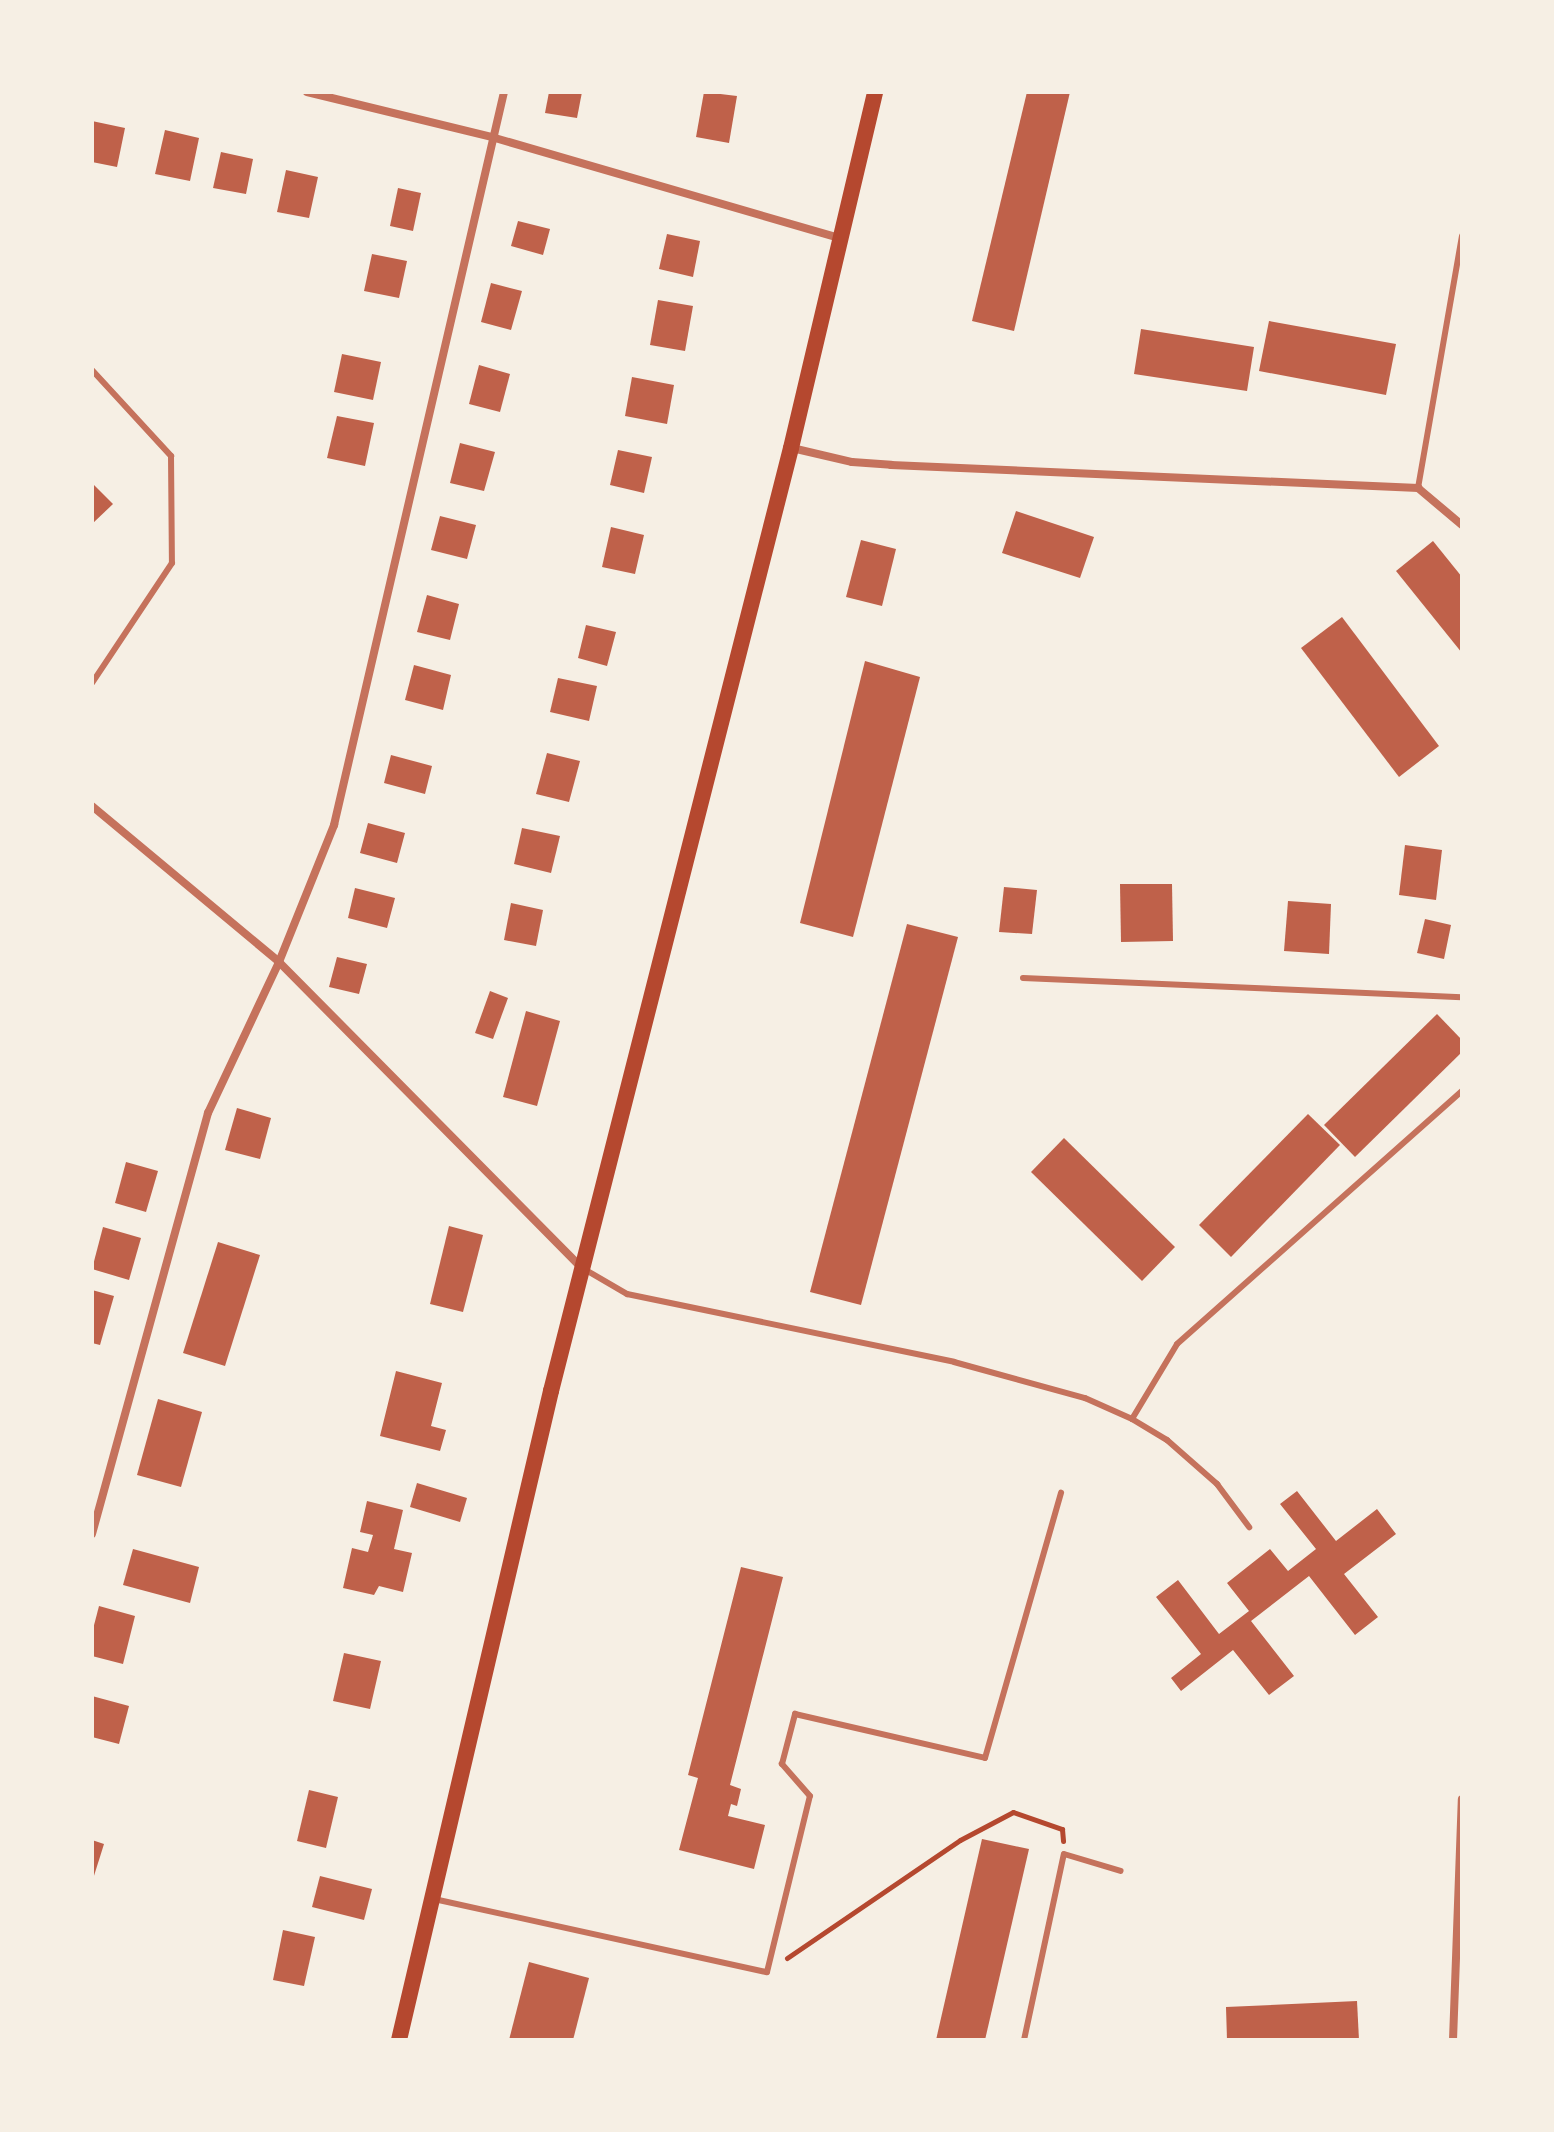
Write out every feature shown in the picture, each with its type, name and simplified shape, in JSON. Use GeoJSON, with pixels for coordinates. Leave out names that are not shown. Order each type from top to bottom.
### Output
{"type":"FeatureCollection","features":[{"type":"Feature","properties":{"kind":"main road"},"geometry":{"type":"LineString","coordinates":[[399,2040],[582,1268],[791,448],[875,92]]}},
{"type":"Feature","properties":{"kind":"street"},"geometry":{"type":"LineString","coordinates":[[307,92],[495,138],[840,239]]}},
{"type":"Feature","properties":{"kind":"street"},"geometry":{"type":"LineString","coordinates":[[92,1534],[208,1113],[279,962],[334,825],[504,92]]}},
{"type":"Feature","properties":{"kind":"street"},"geometry":{"type":"LineString","coordinates":[[791,448],[852,462],[891,465],[1418,488],[1460,520]]}},
{"type":"Feature","properties":{"kind":"street"},"geometry":{"type":"LineString","coordinates":[[92,806],[279,962],[582,1268]]}},
{"type":"Feature","properties":{"kind":"street"},"geometry":{"type":"LineString","coordinates":[[1453,2040],[1459,1958],[1462,1799]]}},
{"type":"Feature","properties":{"kind":"lane"},"geometry":{"type":"LineString","coordinates":[[1418,488],[1462,236]]}},
{"type":"Feature","properties":{"kind":"lane"},"geometry":{"type":"LineString","coordinates":[[92,370],[171,456],[172,548],[172,563],[92,683]]}},
{"type":"Feature","properties":{"kind":"lane"},"geometry":{"type":"LineString","coordinates":[[1023,978],[1462,997]]}},
{"type":"Feature","properties":{"kind":"lane"},"geometry":{"type":"LineString","coordinates":[[1132,1419],[1177,1344],[1462,1091]]}},
{"type":"Feature","properties":{"kind":"lane"},"geometry":{"type":"LineString","coordinates":[[582,1268],[627,1294],[1027,1379],[1132,1419],[1195,1462],[1249,1527]]}},
{"type":"Feature","properties":{"kind":"lane"},"geometry":{"type":"LineString","coordinates":[[434,1899],[767,1972],[810,1796],[782,1764],[795,1714],[985,1758],[1061,1493]]}},
{"type":"Feature","properties":{"kind":"lane"},"geometry":{"type":"LineString","coordinates":[[1024,2040],[1064,1854],[1121,1871]]}},
{"type":"Feature","properties":{"kind":"path"},"geometry":{"type":"LineString","coordinates":[[767,1972],[960,1840],[1013,1812],[1062,1829],[1064,1854]]}},
{"type":"Feature","properties":{"kind":"building"},"geometry":{"type":"Polygon","coordinates":[[[549,92],[582,92],[577,118],[545,113],[549,92]]]}},
{"type":"Feature","properties":{"kind":"building"},"geometry":{"type":"Polygon","coordinates":[[[704,92],[737,96],[729,143],[696,137],[704,92]]]}},
{"type":"Feature","properties":{"kind":"building"},"geometry":{"type":"Polygon","coordinates":[[[1027,92],[1070,92],[1014,331],[972,321],[1027,92]]]}},
{"type":"Feature","properties":{"kind":"building"},"geometry":{"type":"Polygon","coordinates":[[[92,121],[125,128],[117,167],[92,162],[92,121]]]}},
{"type":"Feature","properties":{"kind":"building"},"geometry":{"type":"Polygon","coordinates":[[[165,130],[199,138],[190,181],[155,174],[165,130]]]}},
{"type":"Feature","properties":{"kind":"building"},"geometry":{"type":"Polygon","coordinates":[[[221,152],[253,159],[246,194],[213,188],[221,152]]]}},
{"type":"Feature","properties":{"kind":"building"},"geometry":{"type":"Polygon","coordinates":[[[286,170],[318,177],[309,218],[277,212],[286,170]]]}},
{"type":"Feature","properties":{"kind":"building"},"geometry":{"type":"Polygon","coordinates":[[[398,188],[421,193],[413,231],[390,226],[398,188]]]}},
{"type":"Feature","properties":{"kind":"building"},"geometry":{"type":"Polygon","coordinates":[[[518,221],[550,229],[543,255],[511,246],[518,221]]]}},
{"type":"Feature","properties":{"kind":"building"},"geometry":{"type":"Polygon","coordinates":[[[667,234],[700,241],[693,277],[659,269],[667,234]]]}},
{"type":"Feature","properties":{"kind":"building"},"geometry":{"type":"Polygon","coordinates":[[[372,254],[407,261],[399,298],[364,291],[372,254]]]}},
{"type":"Feature","properties":{"kind":"building"},"geometry":{"type":"Polygon","coordinates":[[[491,283],[522,291],[511,330],[481,322],[491,283]]]}},
{"type":"Feature","properties":{"kind":"building"},"geometry":{"type":"Polygon","coordinates":[[[658,300],[693,306],[685,351],[650,345],[658,300]]]}},
{"type":"Feature","properties":{"kind":"building"},"geometry":{"type":"Polygon","coordinates":[[[1269,321],[1396,344],[1386,395],[1259,371],[1269,321]]]}},
{"type":"Feature","properties":{"kind":"building"},"geometry":{"type":"Polygon","coordinates":[[[1141,329],[1254,347],[1247,391],[1134,374],[1141,329]]]}},
{"type":"Feature","properties":{"kind":"building"},"geometry":{"type":"Polygon","coordinates":[[[342,354],[381,362],[373,400],[334,392],[342,354]]]}},
{"type":"Feature","properties":{"kind":"building"},"geometry":{"type":"Polygon","coordinates":[[[479,365],[510,374],[500,412],[469,404],[479,365]]]}},
{"type":"Feature","properties":{"kind":"building"},"geometry":{"type":"Polygon","coordinates":[[[632,377],[674,385],[667,424],[625,416],[632,377]]]}},
{"type":"Feature","properties":{"kind":"building"},"geometry":{"type":"Polygon","coordinates":[[[337,416],[374,423],[365,466],[327,458],[337,416]]]}},
{"type":"Feature","properties":{"kind":"building"},"geometry":{"type":"Polygon","coordinates":[[[460,443],[495,452],[484,491],[450,483],[460,443]]]}},
{"type":"Feature","properties":{"kind":"building"},"geometry":{"type":"Polygon","coordinates":[[[618,450],[652,457],[644,493],[610,485],[618,450]]]}},
{"type":"Feature","properties":{"kind":"building"},"geometry":{"type":"Polygon","coordinates":[[[92,483],[113,504],[92,524],[92,483]]]}},
{"type":"Feature","properties":{"kind":"building"},"geometry":{"type":"Polygon","coordinates":[[[1016,511],[1094,537],[1080,578],[1002,553],[1016,511]]]}},
{"type":"Feature","properties":{"kind":"building"},"geometry":{"type":"Polygon","coordinates":[[[440,516],[476,525],[467,559],[431,550],[440,516]]]}},
{"type":"Feature","properties":{"kind":"building"},"geometry":{"type":"Polygon","coordinates":[[[611,527],[644,535],[635,574],[602,567],[611,527]]]}},
{"type":"Feature","properties":{"kind":"building"},"geometry":{"type":"Polygon","coordinates":[[[861,540],[896,549],[882,606],[846,597],[861,540]]]}},
{"type":"Feature","properties":{"kind":"building"},"geometry":{"type":"Polygon","coordinates":[[[1433,541],[1462,577],[1462,653],[1396,571],[1433,541]]]}},
{"type":"Feature","properties":{"kind":"building"},"geometry":{"type":"Polygon","coordinates":[[[427,595],[459,604],[450,640],[417,632],[427,595]]]}},
{"type":"Feature","properties":{"kind":"building"},"geometry":{"type":"Polygon","coordinates":[[[1342,617],[1439,746],[1399,777],[1301,648],[1342,617]]]}},
{"type":"Feature","properties":{"kind":"building"},"geometry":{"type":"Polygon","coordinates":[[[586,625],[616,632],[607,666],[578,658],[586,625]]]}},
{"type":"Feature","properties":{"kind":"building"},"geometry":{"type":"Polygon","coordinates":[[[865,661],[920,677],[853,937],[800,923],[865,661]]]}},
{"type":"Feature","properties":{"kind":"building"},"geometry":{"type":"Polygon","coordinates":[[[414,665],[451,675],[443,710],[405,700],[414,665]]]}},
{"type":"Feature","properties":{"kind":"building"},"geometry":{"type":"Polygon","coordinates":[[[558,678],[597,686],[589,721],[550,712],[558,678]]]}},
{"type":"Feature","properties":{"kind":"building"},"geometry":{"type":"Polygon","coordinates":[[[547,753],[580,761],[569,802],[536,794],[547,753]]]}},
{"type":"Feature","properties":{"kind":"building"},"geometry":{"type":"Polygon","coordinates":[[[391,755],[432,766],[425,794],[384,783],[391,755]]]}},
{"type":"Feature","properties":{"kind":"building"},"geometry":{"type":"Polygon","coordinates":[[[368,823],[405,833],[397,863],[360,853],[368,823]]]}},
{"type":"Feature","properties":{"kind":"building"},"geometry":{"type":"Polygon","coordinates":[[[522,828],[560,836],[551,873],[514,864],[522,828]]]}},
{"type":"Feature","properties":{"kind":"building"},"geometry":{"type":"Polygon","coordinates":[[[1405,845],[1442,850],[1436,900],[1399,895],[1405,845]]]}},
{"type":"Feature","properties":{"kind":"building"},"geometry":{"type":"Polygon","coordinates":[[[1120,884],[1172,884],[1173,941],[1121,942],[1120,884]]]}},
{"type":"Feature","properties":{"kind":"building"},"geometry":{"type":"Polygon","coordinates":[[[1004,887],[1037,890],[1032,934],[999,932],[1004,887]]]}},
{"type":"Feature","properties":{"kind":"building"},"geometry":{"type":"Polygon","coordinates":[[[355,888],[395,898],[387,928],[348,918],[355,888]]]}},
{"type":"Feature","properties":{"kind":"building"},"geometry":{"type":"Polygon","coordinates":[[[1288,901],[1331,904],[1329,954],[1284,951],[1288,901]]]}},
{"type":"Feature","properties":{"kind":"building"},"geometry":{"type":"Polygon","coordinates":[[[511,903],[543,910],[536,946],[504,940],[511,903]]]}},
{"type":"Feature","properties":{"kind":"building"},"geometry":{"type":"Polygon","coordinates":[[[1425,919],[1451,925],[1444,959],[1417,953],[1425,919]]]}},
{"type":"Feature","properties":{"kind":"building"},"geometry":{"type":"Polygon","coordinates":[[[907,924],[958,937],[861,1305],[810,1292],[907,924]]]}},
{"type":"Feature","properties":{"kind":"building"},"geometry":{"type":"Polygon","coordinates":[[[337,957],[367,964],[359,994],[329,987],[337,957]]]}},
{"type":"Feature","properties":{"kind":"building"},"geometry":{"type":"Polygon","coordinates":[[[490,991],[508,998],[493,1039],[475,1033],[490,991]]]}},
{"type":"Feature","properties":{"kind":"building"},"geometry":{"type":"Polygon","coordinates":[[[526,1011],[560,1021],[537,1106],[503,1097],[526,1011]]]}},
{"type":"Feature","properties":{"kind":"building"},"geometry":{"type":"Polygon","coordinates":[[[1437,1014],[1462,1040],[1462,1052],[1355,1157],[1324,1125],[1437,1014]]]}},
{"type":"Feature","properties":{"kind":"building"},"geometry":{"type":"Polygon","coordinates":[[[237,1108],[271,1118],[260,1159],[225,1150],[237,1108]]]}},
{"type":"Feature","properties":{"kind":"building"},"geometry":{"type":"Polygon","coordinates":[[[1308,1114],[1340,1145],[1231,1257],[1199,1225],[1308,1114]]]}},
{"type":"Feature","properties":{"kind":"building"},"geometry":{"type":"Polygon","coordinates":[[[1064,1138],[1175,1247],[1142,1281],[1031,1172],[1064,1138]]]}},
{"type":"Feature","properties":{"kind":"building"},"geometry":{"type":"Polygon","coordinates":[[[126,1162],[158,1171],[146,1212],[115,1203],[126,1162]]]}},
{"type":"Feature","properties":{"kind":"building"},"geometry":{"type":"Polygon","coordinates":[[[449,1226],[483,1235],[463,1312],[430,1304],[449,1226]]]}},
{"type":"Feature","properties":{"kind":"building"},"geometry":{"type":"Polygon","coordinates":[[[103,1227],[141,1238],[129,1280],[92,1269],[103,1227]]]}},
{"type":"Feature","properties":{"kind":"building"},"geometry":{"type":"Polygon","coordinates":[[[218,1242],[260,1255],[225,1366],[183,1353],[218,1242]]]}},
{"type":"Feature","properties":{"kind":"building"},"geometry":{"type":"Polygon","coordinates":[[[92,1290],[114,1296],[100,1345],[92,1343],[92,1290]]]}},
{"type":"Feature","properties":{"kind":"building"},"geometry":{"type":"Polygon","coordinates":[[[396,1371],[442,1383],[431,1426],[446,1430],[440,1451],[380,1436],[396,1371]]]}},
{"type":"Feature","properties":{"kind":"building"},"geometry":{"type":"Polygon","coordinates":[[[158,1399],[202,1412],[181,1487],[137,1475],[158,1399]]]}},
{"type":"Feature","properties":{"kind":"building"},"geometry":{"type":"Polygon","coordinates":[[[417,1483],[467,1498],[460,1522],[410,1507],[417,1483]]]}},
{"type":"Feature","properties":{"kind":"building"},"geometry":{"type":"Polygon","coordinates":[[[1297,1491],[1336,1541],[1377,1509],[1396,1534],[1344,1574],[1378,1617],[1355,1635],[1309,1576],[1251,1621],[1294,1676],[1269,1695],[1233,1650],[1181,1691],[1171,1678],[1201,1654],[1156,1597],[1178,1580],[1219,1634],[1249,1611],[1227,1583],[1270,1549],[1288,1571],[1316,1549],[1280,1504],[1297,1491]]]}},
{"type":"Feature","properties":{"kind":"building"},"geometry":{"type":"Polygon","coordinates":[[[367,1501],[403,1510],[394,1549],[412,1553],[403,1592],[379,1586],[374,1595],[343,1588],[352,1548],[368,1552],[373,1535],[360,1532],[367,1501]]]}},
{"type":"Feature","properties":{"kind":"building"},"geometry":{"type":"Polygon","coordinates":[[[133,1549],[199,1567],[190,1603],[123,1585],[133,1549]]]}},
{"type":"Feature","properties":{"kind":"building"},"geometry":{"type":"Polygon","coordinates":[[[741,1567],[783,1577],[730,1785],[741,1789],[737,1806],[731,1804],[728,1816],[765,1825],[754,1869],[679,1850],[698,1778],[688,1775],[741,1567]]]}},
{"type":"Feature","properties":{"kind":"building"},"geometry":{"type":"Polygon","coordinates":[[[99,1606],[135,1616],[123,1664],[92,1656],[92,1633],[99,1606]]]}},
{"type":"Feature","properties":{"kind":"building"},"geometry":{"type":"Polygon","coordinates":[[[344,1653],[381,1661],[370,1709],[333,1701],[344,1653]]]}},
{"type":"Feature","properties":{"kind":"building"},"geometry":{"type":"Polygon","coordinates":[[[92,1696],[129,1706],[119,1744],[92,1737],[92,1696]]]}},
{"type":"Feature","properties":{"kind":"building"},"geometry":{"type":"Polygon","coordinates":[[[309,1790],[338,1797],[326,1848],[297,1841],[309,1790]]]}},
{"type":"Feature","properties":{"kind":"building"},"geometry":{"type":"Polygon","coordinates":[[[982,1839],[1029,1849],[985,2040],[936,2040],[982,1839]]]}},
{"type":"Feature","properties":{"kind":"building"},"geometry":{"type":"Polygon","coordinates":[[[92,1840],[104,1844],[93,1879],[92,1878],[92,1840]]]}},
{"type":"Feature","properties":{"kind":"building"},"geometry":{"type":"Polygon","coordinates":[[[320,1876],[372,1889],[364,1920],[312,1907],[320,1876]]]}},
{"type":"Feature","properties":{"kind":"building"},"geometry":{"type":"Polygon","coordinates":[[[283,1930],[315,1937],[304,1986],[273,1980],[283,1930]]]}},
{"type":"Feature","properties":{"kind":"building"},"geometry":{"type":"Polygon","coordinates":[[[529,1962],[589,1978],[573,2040],[509,2040],[529,1962]]]}},
{"type":"Feature","properties":{"kind":"building"},"geometry":{"type":"Polygon","coordinates":[[[1357,2001],[1359,2040],[1227,2040],[1226,2007],[1357,2001]]]}}]}
